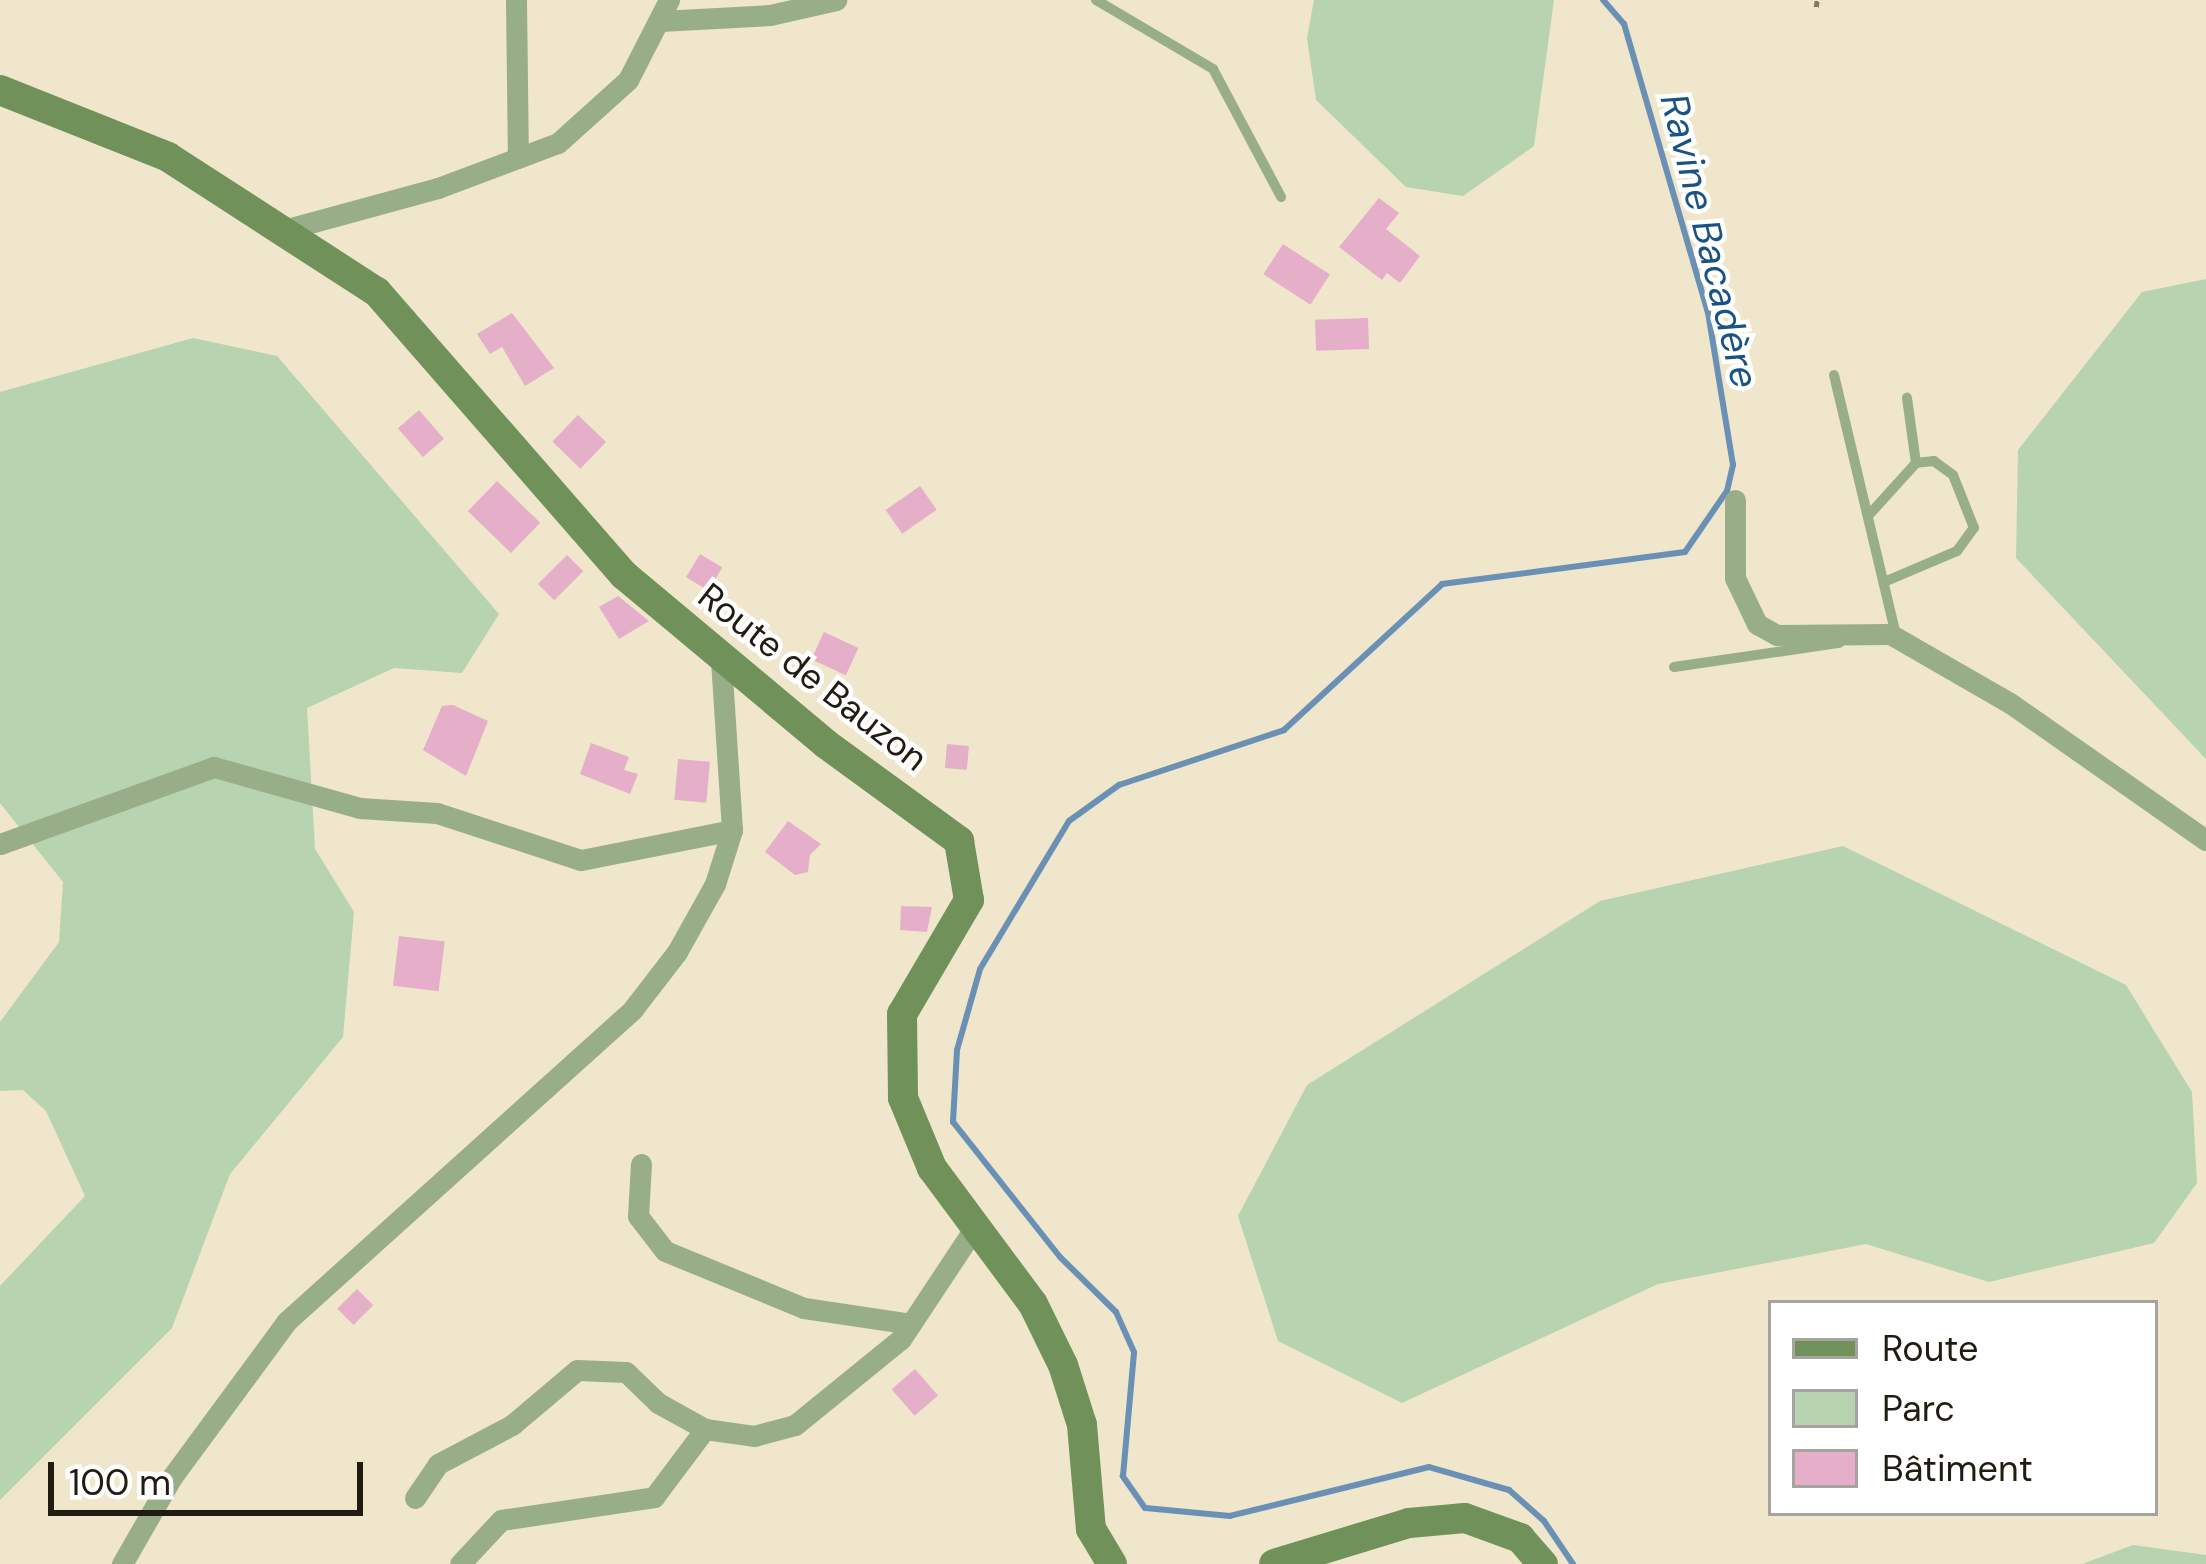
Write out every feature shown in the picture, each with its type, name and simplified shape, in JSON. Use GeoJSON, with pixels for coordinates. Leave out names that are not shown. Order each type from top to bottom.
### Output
{"type":"FeatureCollection","features":[{"type":"Feature","properties":{"kind":"street"},"geometry":{"type":"LineString","coordinates":[[516,0],[518,158]]}},
{"type":"Feature","properties":{"kind":"street"},"geometry":{"type":"LineString","coordinates":[[284,230],[518,158],[597,115],[628,80],[665,10],[770,15],[836,0]]}},
{"type":"Feature","properties":{"kind":"street","name":"Route de Bauzon"},"geometry":{"type":"LineString","coordinates":[[0,90],[168,158],[339,262],[413,325],[624,575],[721,660],[872,779],[946,826],[968,862],[969,900],[902,1014],[896,1048],[912,1130],[975,1227],[1033,1304],[1064,1365],[1082,1425],[1091,1529],[1112,1564]]}},
{"type":"Feature","properties":{"kind":"street"},"geometry":{"type":"LineString","coordinates":[[1735,500],[1735,578],[1757,624],[1777,635],[1893,636],[2010,704],[2206,840]]}},
{"type":"Feature","properties":{"kind":"street"},"geometry":{"type":"LineString","coordinates":[[122,1564],[172,1477],[287,1321],[632,1009],[706,901],[732,830],[721,660]]}},
{"type":"Feature","properties":{"kind":"street"},"geometry":{"type":"LineString","coordinates":[[0,844],[214,767],[360,808],[437,812],[580,860],[732,830]]}},
{"type":"Feature","properties":{"kind":"street"},"geometry":{"type":"LineString","coordinates":[[641,1164],[638,1216],[665,1251],[804,1308],[911,1324]]}},
{"type":"Feature","properties":{"kind":"street"},"geometry":{"type":"LineString","coordinates":[[415,1498],[439,1464],[512,1425],[577,1370],[626,1372],[658,1403],[705,1429],[754,1436],[795,1425],[856,1383],[911,1324],[975,1227]]}},
{"type":"Feature","properties":{"kind":"street"},"geometry":{"type":"LineString","coordinates":[[460,1564],[501,1520],[654,1497],[705,1429]]}},
{"type":"Feature","properties":{"kind":"street"},"geometry":{"type":"LineString","coordinates":[[1274,1564],[1409,1523],[1465,1518],[1520,1538],[1543,1564]]}},
{"type":"Feature","properties":{"kind":"lane"},"geometry":{"type":"LineString","coordinates":[[1096,0],[1213,69],[1281,196]]}},
{"type":"Feature","properties":{"kind":"lane"},"geometry":{"type":"LineString","coordinates":[[1674,667],[1893,636],[1834,375]]}},
{"type":"Feature","properties":{"kind":"lane"},"geometry":{"type":"LineString","coordinates":[[1907,398],[1916,464]]}},
{"type":"Feature","properties":{"kind":"lane"},"geometry":{"type":"LineString","coordinates":[[1868,516],[1916,464],[1934,460],[1953,475],[1974,528],[1957,551],[1884,582]]}},
{"type":"Feature","properties":{"kind":"green space"},"geometry":{"type":"Polygon","coordinates":[[[1314,0],[1554,0],[1534,146],[1463,196],[1406,187],[1316,100],[1307,38],[1314,0]]]}},
{"type":"Feature","properties":{"kind":"green space"},"geometry":{"type":"Polygon","coordinates":[[[2206,279],[2206,759],[2016,558],[2018,450],[2142,292],[2206,279]]]}},
{"type":"Feature","properties":{"kind":"green space"},"geometry":{"type":"Polygon","coordinates":[[[193,338],[277,356],[499,614],[462,673],[394,668],[307,708],[315,849],[354,912],[343,1037],[230,1174],[172,1328],[0,1500],[0,1286],[85,1196],[46,1111],[23,1090],[0,1091],[0,1022],[59,942],[63,882],[0,803],[0,392],[193,338]]]}},
{"type":"Feature","properties":{"kind":"green space"},"geometry":{"type":"Polygon","coordinates":[[[1843,846],[2126,985],[2192,1092],[2197,1183],[2154,1243],[1989,1282],[1866,1244],[1658,1284],[1402,1403],[1278,1341],[1238,1216],[1307,1085],[1600,901],[1843,846]]]}},
{"type":"Feature","properties":{"kind":"green space"},"geometry":{"type":"Polygon","coordinates":[[[2133,1545],[2206,1555],[2206,1564],[2082,1564],[2133,1545]]]}},
{"type":"Feature","properties":{"kind":"building"},"geometry":{"type":"Polygon","coordinates":[[[1379,198],[1399,213],[1386,229],[1420,256],[1400,283],[1387,273],[1382,280],[1339,247],[1379,198]]]}},
{"type":"Feature","properties":{"kind":"building"},"geometry":{"type":"Polygon","coordinates":[[[1283,244],[1330,274],[1310,305],[1263,274],[1283,244]]]}},
{"type":"Feature","properties":{"kind":"building"},"geometry":{"type":"Polygon","coordinates":[[[512,313],[554,368],[525,386],[502,347],[490,354],[477,334],[512,313]]]}},
{"type":"Feature","properties":{"kind":"building"},"geometry":{"type":"Polygon","coordinates":[[[1368,318],[1369,349],[1316,351],[1315,320],[1368,318]]]}},
{"type":"Feature","properties":{"kind":"building"},"geometry":{"type":"Polygon","coordinates":[[[419,410],[444,439],[423,457],[398,428],[419,410]]]}},
{"type":"Feature","properties":{"kind":"building"},"geometry":{"type":"Polygon","coordinates":[[[578,415],[606,442],[580,469],[552,442],[578,415]]]}},
{"type":"Feature","properties":{"kind":"building"},"geometry":{"type":"Polygon","coordinates":[[[497,481],[540,523],[511,553],[468,511],[497,481]]]}},
{"type":"Feature","properties":{"kind":"building"},"geometry":{"type":"Polygon","coordinates":[[[920,486],[937,510],[902,534],[886,510],[920,486]]]}},
{"type":"Feature","properties":{"kind":"building"},"geometry":{"type":"Polygon","coordinates":[[[700,554],[722,567],[708,591],[686,577],[700,554]]]}},
{"type":"Feature","properties":{"kind":"building"},"geometry":{"type":"Polygon","coordinates":[[[567,555],[583,571],[554,600],[538,584],[567,555]]]}},
{"type":"Feature","properties":{"kind":"building"},"geometry":{"type":"Polygon","coordinates":[[[618,596],[649,621],[619,639],[599,607],[618,596]]]}},
{"type":"Feature","properties":{"kind":"building"},"geometry":{"type":"Polygon","coordinates":[[[824,632],[858,648],[846,675],[811,659],[824,632]]]}},
{"type":"Feature","properties":{"kind":"building"},"geometry":{"type":"Polygon","coordinates":[[[453,705],[488,721],[466,776],[423,750],[442,706],[453,705]]]}},
{"type":"Feature","properties":{"kind":"building"},"geometry":{"type":"Polygon","coordinates":[[[591,743],[629,757],[624,770],[638,774],[630,794],[580,774],[591,743]]]}},
{"type":"Feature","properties":{"kind":"building"},"geometry":{"type":"Polygon","coordinates":[[[947,744],[969,746],[967,770],[945,768],[947,744]]]}},
{"type":"Feature","properties":{"kind":"building"},"geometry":{"type":"Polygon","coordinates":[[[678,759],[710,762],[706,803],[674,800],[678,759]]]}},
{"type":"Feature","properties":{"kind":"building"},"geometry":{"type":"Polygon","coordinates":[[[788,821],[821,844],[810,855],[808,872],[795,875],[765,852],[788,821]]]}},
{"type":"Feature","properties":{"kind":"building"},"geometry":{"type":"Polygon","coordinates":[[[901,906],[932,907],[927,932],[900,930],[901,906]]]}},
{"type":"Feature","properties":{"kind":"building"},"geometry":{"type":"Polygon","coordinates":[[[399,936],[445,942],[439,991],[393,986],[399,936]]]}},
{"type":"Feature","properties":{"kind":"building"},"geometry":{"type":"Polygon","coordinates":[[[357,1289],[373,1305],[353,1325],[337,1309],[357,1289]]]}},
{"type":"Feature","properties":{"kind":"building"},"geometry":{"type":"Polygon","coordinates":[[[915,1369],[938,1395],[915,1416],[892,1389],[915,1369]]]}},
{"type":"Feature","properties":{"kind":"waterway","name":"Ravine Bacadère"},"geometry":{"type":"LineString","coordinates":[[1573,1564],[1544,1521],[1509,1490],[1429,1467],[1230,1516],[1145,1508],[1123,1476],[1134,1352],[1116,1312],[1060,1257],[953,1122],[957,1050],[980,969],[1069,821],[1119,785],[1284,730],[1442,584],[1685,552],[1727,491],[1733,465],[1708,313],[1624,24],[1603,0]]}}]}
